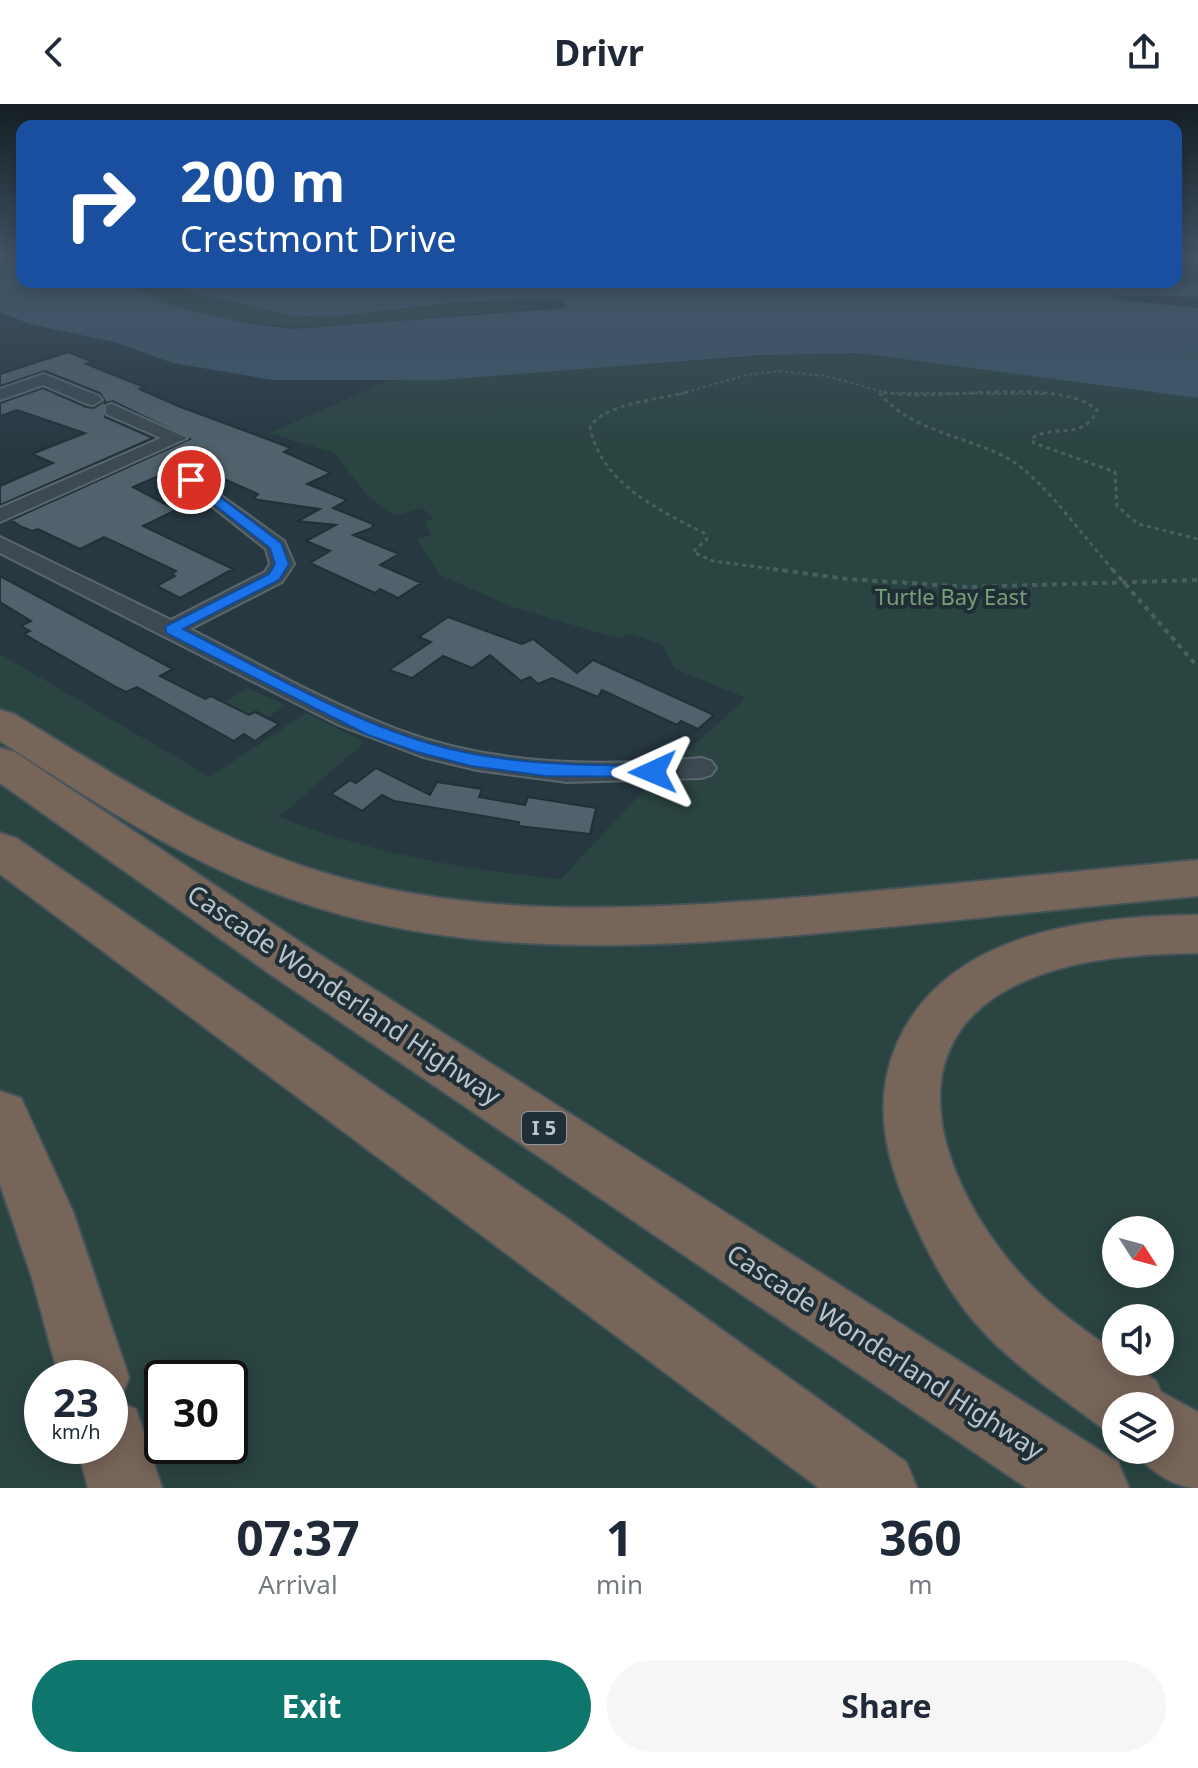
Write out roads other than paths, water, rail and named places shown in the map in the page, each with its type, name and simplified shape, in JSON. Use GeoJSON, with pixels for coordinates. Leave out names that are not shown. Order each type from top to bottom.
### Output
{"type":"FeatureCollection","features":[{"type":"Feature","properties":{"kind":"highway"},"geometry":{"type":"LineString","coordinates":[[0,723],[125,800],[261,869],[322,891],[460,922],[575,930],[660,927],[1198,878]]}},
{"type":"Feature","properties":{"kind":"highway","name":"Cascade Wonderland Highway"},"geometry":{"type":"LineString","coordinates":[[0,762],[288,960],[1092,1488]]}},
{"type":"Feature","properties":{"kind":"highway"},"geometry":{"type":"LineString","coordinates":[[0,850],[508,1214],[880,1488]]}},
{"type":"Feature","properties":{"kind":"highway"},"geometry":{"type":"LineString","coordinates":[[1113,1392],[1044,1339],[988,1288],[955,1240],[929,1193],[916,1147],[911,1099],[919,1061],[937,1021],[957,997],[986,977],[1073,947],[1155,935],[1198,934]]}},
{"type":"Feature","properties":{"kind":"highway"},"geometry":{"type":"LineString","coordinates":[[0,1117],[50,1236],[88,1360]]}},
{"type":"Feature","properties":{"kind":"highway"},"geometry":{"type":"LineString","coordinates":[[1174,1439],[1198,1457]]}},
{"type":"Feature","properties":{"kind":"highway"},"geometry":{"type":"LineString","coordinates":[[118,1464],[125,1488]]}},
{"type":"Feature","properties":{"kind":"street"},"geometry":{"type":"LineString","coordinates":[[0,395],[44,379],[93,400]]}},
{"type":"Feature","properties":{"kind":"street"},"geometry":{"type":"LineString","coordinates":[[0,516],[177,438],[112,410]]}},
{"type":"Feature","properties":{"kind":"street"},"geometry":{"type":"LineString","coordinates":[[172,629],[274,577],[282,564],[276,546],[191,480]]}},
{"type":"Feature","properties":{"kind":"street"},"geometry":{"type":"LineString","coordinates":[[0,544],[374,731],[435,751],[545,770],[636,773],[701,768]]}},
{"type":"Feature","properties":{"kind":"water"},"geometry":{"type":"Polygon","coordinates":[[[21,321],[234,321],[293,329],[403,321],[1198,321],[1198,398],[858,353],[763,355],[441,380],[274,380],[173,363],[114,342],[21,321]]]}},
{"type":"Feature","properties":{"kind":"park label","name":"Turtle Bay East"},"geometry":{"type":"Point","coordinates":[951,597]}}]}
